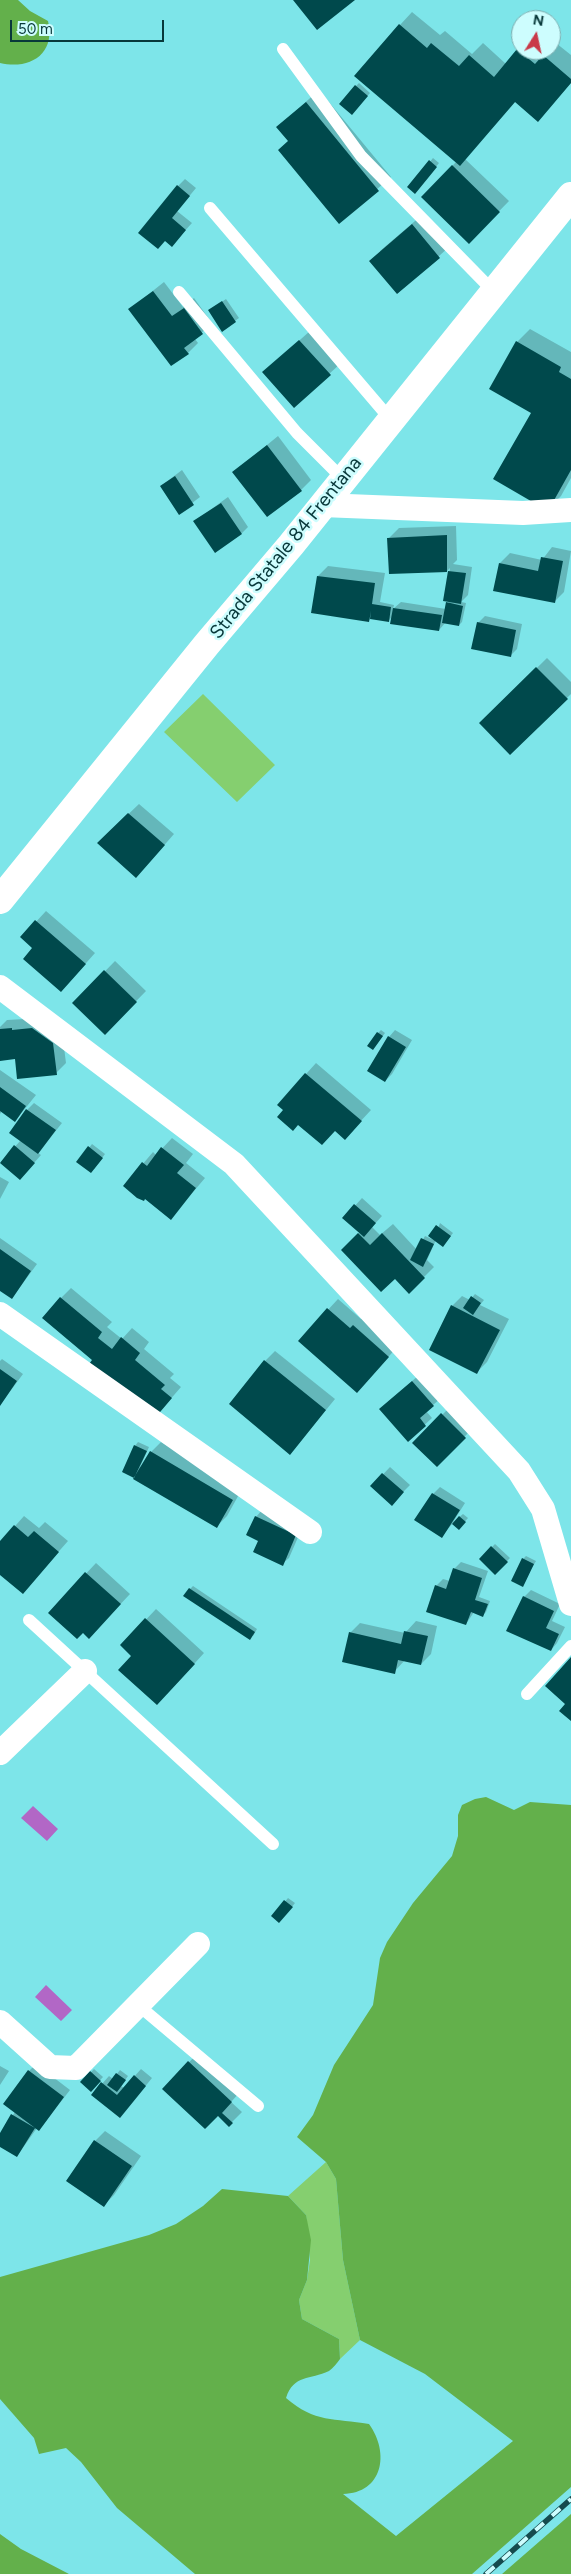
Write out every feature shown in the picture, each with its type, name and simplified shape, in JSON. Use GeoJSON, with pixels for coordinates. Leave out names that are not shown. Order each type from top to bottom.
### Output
{"type":"FeatureCollection","features":[{"type":"Feature","properties":{"kind":"main road","name":"Strada Statale 84 Frentana"},"geometry":{"type":"LineString","coordinates":[[0,900],[342,478],[495,293],[571,196]]}},
{"type":"Feature","properties":{"kind":"street"},"geometry":{"type":"LineString","coordinates":[[322,505],[524,513],[571,510]]}},
{"type":"Feature","properties":{"kind":"street"},"geometry":{"type":"LineString","coordinates":[[0,987],[234,1164],[519,1471],[544,1509],[571,1604]]}},
{"type":"Feature","properties":{"kind":"street"},"geometry":{"type":"LineString","coordinates":[[0,1314],[310,1532]]}},
{"type":"Feature","properties":{"kind":"street"},"geometry":{"type":"LineString","coordinates":[[0,1753],[85,1671]]}},
{"type":"Feature","properties":{"kind":"street"},"geometry":{"type":"LineString","coordinates":[[0,2022],[50,2067],[76,2068],[198,1944]]}},
{"type":"Feature","properties":{"kind":"lane"},"geometry":{"type":"LineString","coordinates":[[283,49],[361,156],[495,293]]}},
{"type":"Feature","properties":{"kind":"lane"},"geometry":{"type":"LineString","coordinates":[[210,208],[391,420]]}},
{"type":"Feature","properties":{"kind":"lane"},"geometry":{"type":"LineString","coordinates":[[179,292],[297,433],[342,478]]}},
{"type":"Feature","properties":{"kind":"lane"},"geometry":{"type":"LineString","coordinates":[[29,1620],[274,1844]]}},
{"type":"Feature","properties":{"kind":"lane"},"geometry":{"type":"LineString","coordinates":[[527,1694],[571,1646]]}},
{"type":"Feature","properties":{"kind":"lane"},"geometry":{"type":"LineString","coordinates":[[138,2005],[258,2106]]}},
{"type":"Feature","properties":{"kind":"green space"},"geometry":{"type":"Polygon","coordinates":[[[0,0],[18,0],[30,11],[48,21],[48,42],[44,51],[38,57],[21,64],[0,63],[0,0]]]}},
{"type":"Feature","properties":{"kind":"green space"},"geometry":{"type":"Polygon","coordinates":[[[203,694],[275,765],[237,802],[164,732],[203,694]]]}},
{"type":"Feature","properties":{"kind":"green space"},"geometry":{"type":"Polygon","coordinates":[[[486,1797],[514,1810],[530,1802],[571,1805],[571,2487],[472,2574],[195,2574],[117,2508],[81,2462],[66,2448],[39,2454],[34,2438],[0,2399],[0,2277],[149,2235],[176,2224],[203,2206],[222,2189],[288,2196],[306,2215],[311,2240],[307,2280],[299,2300],[302,2319],[339,2339],[340,2359],[329,2371],[298,2381],[289,2390],[286,2398],[306,2412],[316,2416],[369,2424],[376,2435],[379,2447],[381,2459],[379,2470],[374,2479],[367,2487],[356,2492],[343,2494],[396,2536],[513,2441],[425,2374],[360,2340],[343,2260],[336,2179],[326,2162],[297,2137],[313,2115],[334,2065],[373,2005],[380,1958],[387,1942],[413,1903],[452,1856],[458,1836],[458,1815],[462,1805],[475,1799],[486,1797]]]}},
{"type":"Feature","properties":{"kind":"green space"},"geometry":{"type":"Polygon","coordinates":[[[326,2162],[336,2179],[343,2260],[360,2340],[340,2359],[339,2339],[302,2319],[299,2300],[307,2280],[310,2260],[306,2215],[288,2196],[326,2162]]]}},
{"type":"Feature","properties":{"kind":"green space"},"geometry":{"type":"Polygon","coordinates":[[[571,2514],[571,2574],[502,2574],[571,2514]]]}},
{"type":"Feature","properties":{"kind":"green space"},"geometry":{"type":"Polygon","coordinates":[[[0,2534],[21,2549],[69,2574],[0,2574],[0,2534]]]}},
{"type":"Feature","properties":{"kind":"shaded area"},"geometry":{"type":"Polygon","coordinates":[[[33,1806],[58,1829],[47,1841],[21,1818],[33,1806]]]}},
{"type":"Feature","properties":{"kind":"shaded area"},"geometry":{"type":"Polygon","coordinates":[[[46,1985],[72,2010],[61,2021],[35,1997],[46,1985]]]}},
{"type":"Feature","properties":{"kind":"building"},"geometry":{"type":"Polygon","coordinates":[[[293,0],[355,0],[317,30],[293,0]]]}},
{"type":"Feature","properties":{"kind":"building"},"geometry":{"type":"Polygon","coordinates":[[[399,24],[427,48],[431,43],[459,66],[469,55],[494,77],[511,56],[511,60],[530,60],[535,64],[539,60],[549,60],[571,79],[571,83],[538,122],[515,102],[460,166],[354,76],[399,24]]]}},
{"type":"Feature","properties":{"kind":"building"},"geometry":{"type":"Polygon","coordinates":[[[355,85],[368,96],[352,115],[339,104],[355,85]]]}},
{"type":"Feature","properties":{"kind":"building"},"geometry":{"type":"Polygon","coordinates":[[[306,102],[379,191],[339,224],[278,150],[288,141],[276,127],[306,102]]]}},
{"type":"Feature","properties":{"kind":"building"},"geometry":{"type":"Polygon","coordinates":[[[429,160],[437,167],[415,194],[407,187],[429,160]]]}},
{"type":"Feature","properties":{"kind":"building"},"geometry":{"type":"Polygon","coordinates":[[[452,165],[500,212],[469,244],[421,197],[452,165]]]}},
{"type":"Feature","properties":{"kind":"building"},"geometry":{"type":"Polygon","coordinates":[[[177,185],[190,196],[172,218],[186,230],[172,247],[165,241],[158,249],[138,233],[177,185]]]}},
{"type":"Feature","properties":{"kind":"building"},"geometry":{"type":"Polygon","coordinates":[[[412,224],[440,258],[397,294],[369,261],[412,224]]]}},
{"type":"Feature","properties":{"kind":"building"},"geometry":{"type":"Polygon","coordinates":[[[153,291],[172,316],[184,308],[203,334],[184,348],[189,354],[171,366],[128,309],[153,291]]]}},
{"type":"Feature","properties":{"kind":"building"},"geometry":{"type":"Polygon","coordinates":[[[222,301],[236,322],[222,332],[208,310],[222,301]]]}},
{"type":"Feature","properties":{"kind":"building"},"geometry":{"type":"Polygon","coordinates":[[[299,340],[331,375],[294,408],[262,372],[299,340]]]}},
{"type":"Feature","properties":{"kind":"building"},"geometry":{"type":"Polygon","coordinates":[[[516,341],[561,367],[559,372],[571,379],[571,470],[548,511],[493,479],[531,413],[489,389],[516,341]]]}},
{"type":"Feature","properties":{"kind":"building"},"geometry":{"type":"Polygon","coordinates":[[[267,445],[302,491],[267,517],[232,472],[267,445]]]}},
{"type":"Feature","properties":{"kind":"building"},"geometry":{"type":"Polygon","coordinates":[[[175,476],[194,505],[179,515],[160,486],[175,476]]]}},
{"type":"Feature","properties":{"kind":"building"},"geometry":{"type":"Polygon","coordinates":[[[221,503],[242,534],[215,553],[193,521],[221,503]]]}},
{"type":"Feature","properties":{"kind":"building"},"geometry":{"type":"Polygon","coordinates":[[[447,535],[447,572],[389,574],[387,538],[447,535]]]}},
{"type":"Feature","properties":{"kind":"building"},"geometry":{"type":"Polygon","coordinates":[[[541,557],[563,561],[555,603],[493,591],[499,563],[538,571],[541,557]]]}},
{"type":"Feature","properties":{"kind":"building"},"geometry":{"type":"Polygon","coordinates":[[[448,571],[466,573],[461,604],[443,601],[448,571]]]}},
{"type":"Feature","properties":{"kind":"building"},"geometry":{"type":"Polygon","coordinates":[[[317,576],[375,583],[372,604],[391,607],[389,622],[370,619],[371,611],[369,622],[311,613],[317,576]]]}},
{"type":"Feature","properties":{"kind":"building"},"geometry":{"type":"Polygon","coordinates":[[[446,602],[463,606],[459,626],[442,623],[446,602]]]}},
{"type":"Feature","properties":{"kind":"building"},"geometry":{"type":"Polygon","coordinates":[[[393,608],[442,615],[439,631],[390,624],[393,608]]]}},
{"type":"Feature","properties":{"kind":"building"},"geometry":{"type":"Polygon","coordinates":[[[477,622],[516,630],[511,657],[471,649],[477,622]]]}},
{"type":"Feature","properties":{"kind":"building"},"geometry":{"type":"Polygon","coordinates":[[[536,667],[568,699],[510,755],[479,723],[536,667]]]}},
{"type":"Feature","properties":{"kind":"building"},"geometry":{"type":"Polygon","coordinates":[[[128,813],[165,845],[136,878],[97,843],[128,813]]]}},
{"type":"Feature","properties":{"kind":"building"},"geometry":{"type":"Polygon","coordinates":[[[35,920],[86,964],[61,992],[23,959],[32,948],[20,937],[35,920]]]}},
{"type":"Feature","properties":{"kind":"building"},"geometry":{"type":"Polygon","coordinates":[[[104,970],[137,1002],[105,1035],[72,1003],[104,970]]]}},
{"type":"Feature","properties":{"kind":"building"},"geometry":{"type":"Polygon","coordinates":[[[12,1028],[12,1030],[32,1028],[53,1043],[57,1075],[17,1079],[15,1059],[0,1061],[0,1029],[12,1028]]]}},
{"type":"Feature","properties":{"kind":"building"},"geometry":{"type":"Polygon","coordinates":[[[377,1032],[383,1036],[373,1050],[367,1046],[377,1032]]]}},
{"type":"Feature","properties":{"kind":"building"},"geometry":{"type":"Polygon","coordinates":[[[388,1036],[406,1047],[385,1082],[367,1071],[388,1036]]]}},
{"type":"Feature","properties":{"kind":"building"},"geometry":{"type":"Polygon","coordinates":[[[305,1073],[362,1121],[345,1140],[335,1131],[322,1145],[298,1125],[293,1131],[277,1117],[283,1110],[277,1105],[305,1073]]]}},
{"type":"Feature","properties":{"kind":"building"},"geometry":{"type":"Polygon","coordinates":[[[0,1087],[26,1106],[15,1122],[0,1111],[0,1087]]]}},
{"type":"Feature","properties":{"kind":"building"},"geometry":{"type":"Polygon","coordinates":[[[26,1109],[56,1130],[38,1154],[9,1133],[26,1109]]]}},
{"type":"Feature","properties":{"kind":"building"},"geometry":{"type":"Polygon","coordinates":[[[14,1145],[35,1163],[20,1180],[0,1163],[14,1145]]]}},
{"type":"Feature","properties":{"kind":"building"},"geometry":{"type":"Polygon","coordinates":[[[88,1146],[103,1158],[91,1173],[76,1162],[88,1146]]]}},
{"type":"Feature","properties":{"kind":"building"},"geometry":{"type":"Polygon","coordinates":[[[161,1147],[184,1165],[177,1173],[196,1188],[171,1220],[145,1199],[144,1201],[137,1198],[123,1186],[142,1162],[147,1166],[161,1147]]]}},
{"type":"Feature","properties":{"kind":"building"},"geometry":{"type":"Polygon","coordinates":[[[354,1204],[376,1223],[364,1237],[342,1218],[354,1204]]]}},
{"type":"Feature","properties":{"kind":"building"},"geometry":{"type":"Polygon","coordinates":[[[436,1225],[451,1236],[443,1247],[428,1236],[436,1225]]]}},
{"type":"Feature","properties":{"kind":"building"},"geometry":{"type":"Polygon","coordinates":[[[358,1233],[370,1245],[382,1233],[425,1278],[409,1294],[395,1279],[381,1292],[341,1250],[358,1233]]]}},
{"type":"Feature","properties":{"kind":"building"},"geometry":{"type":"Polygon","coordinates":[[[421,1238],[434,1244],[423,1267],[410,1260],[421,1238]]]}},
{"type":"Feature","properties":{"kind":"building"},"geometry":{"type":"Polygon","coordinates":[[[0,1249],[31,1271],[12,1299],[0,1291],[0,1249]]]}},
{"type":"Feature","properties":{"kind":"building"},"geometry":{"type":"Polygon","coordinates":[[[471,1296],[481,1303],[473,1315],[463,1308],[471,1296]]]}},
{"type":"Feature","properties":{"kind":"building"},"geometry":{"type":"Polygon","coordinates":[[[60,1297],[102,1332],[98,1338],[112,1349],[121,1337],[140,1353],[135,1360],[165,1385],[161,1389],[172,1398],[155,1418],[89,1364],[92,1360],[42,1318],[60,1297]]]}},
{"type":"Feature","properties":{"kind":"building"},"geometry":{"type":"Polygon","coordinates":[[[451,1305],[500,1330],[477,1374],[429,1350],[451,1305]]]}},
{"type":"Feature","properties":{"kind":"building"},"geometry":{"type":"Polygon","coordinates":[[[327,1308],[350,1328],[353,1325],[389,1357],[357,1393],[298,1341],[327,1308]]]}},
{"type":"Feature","properties":{"kind":"building"},"geometry":{"type":"Polygon","coordinates":[[[264,1360],[326,1410],[290,1455],[229,1404],[264,1360]]]}},
{"type":"Feature","properties":{"kind":"building"},"geometry":{"type":"Polygon","coordinates":[[[0,1369],[17,1381],[0,1406],[0,1369]]]}},
{"type":"Feature","properties":{"kind":"building"},"geometry":{"type":"Polygon","coordinates":[[[412,1381],[434,1406],[420,1418],[426,1426],[408,1442],[379,1409],[412,1381]]]}},
{"type":"Feature","properties":{"kind":"building"},"geometry":{"type":"Polygon","coordinates":[[[441,1413],[466,1438],[437,1467],[412,1443],[441,1413]]]}},
{"type":"Feature","properties":{"kind":"building"},"geometry":{"type":"Polygon","coordinates":[[[134,1445],[147,1451],[134,1478],[122,1472],[134,1445]]]}},
{"type":"Feature","properties":{"kind":"building"},"geometry":{"type":"Polygon","coordinates":[[[150,1451],[233,1500],[217,1528],[133,1479],[150,1451]]]}},
{"type":"Feature","properties":{"kind":"building"},"geometry":{"type":"Polygon","coordinates":[[[382,1473],[404,1492],[392,1506],[370,1486],[382,1473]]]}},
{"type":"Feature","properties":{"kind":"building"},"geometry":{"type":"Polygon","coordinates":[[[432,1493],[460,1510],[442,1538],[414,1520],[432,1493]]]}},
{"type":"Feature","properties":{"kind":"building"},"geometry":{"type":"Polygon","coordinates":[[[255,1516],[296,1535],[283,1566],[253,1552],[258,1541],[246,1535],[255,1516]]]}},
{"type":"Feature","properties":{"kind":"building"},"geometry":{"type":"Polygon","coordinates":[[[459,1516],[466,1522],[459,1530],[452,1524],[459,1516]]]}},
{"type":"Feature","properties":{"kind":"building"},"geometry":{"type":"Polygon","coordinates":[[[14,1525],[28,1537],[34,1531],[59,1552],[23,1594],[0,1575],[0,1541],[14,1525]]]}},
{"type":"Feature","properties":{"kind":"building"},"geometry":{"type":"Polygon","coordinates":[[[491,1546],[508,1562],[495,1575],[479,1559],[491,1546]]]}},
{"type":"Feature","properties":{"kind":"building"},"geometry":{"type":"Polygon","coordinates":[[[522,1558],[534,1564],[523,1587],[511,1581],[522,1558]]]}},
{"type":"Feature","properties":{"kind":"building"},"geometry":{"type":"Polygon","coordinates":[[[453,1568],[482,1578],[475,1600],[488,1604],[483,1617],[471,1612],[466,1625],[426,1612],[435,1585],[446,1589],[453,1568]]]}},
{"type":"Feature","properties":{"kind":"building"},"geometry":{"type":"Polygon","coordinates":[[[85,1572],[121,1604],[89,1639],[83,1633],[77,1639],[48,1613],[85,1572]]]}},
{"type":"Feature","properties":{"kind":"building"},"geometry":{"type":"Polygon","coordinates":[[[189,1588],[255,1632],[250,1640],[183,1596],[189,1588]]]}},
{"type":"Feature","properties":{"kind":"building"},"geometry":{"type":"Polygon","coordinates":[[[523,1596],[554,1611],[546,1628],[559,1634],[551,1651],[506,1631],[523,1596]]]}},
{"type":"Feature","properties":{"kind":"building"},"geometry":{"type":"Polygon","coordinates":[[[145,1618],[195,1664],[157,1705],[118,1670],[131,1656],[120,1645],[145,1618]]]}},
{"type":"Feature","properties":{"kind":"building"},"geometry":{"type":"Polygon","coordinates":[[[404,1631],[428,1636],[421,1665],[398,1660],[395,1674],[342,1662],[349,1632],[401,1644],[404,1631]]]}},
{"type":"Feature","properties":{"kind":"building"},"geometry":{"type":"Polygon","coordinates":[[[571,1657],[571,1721],[559,1711],[565,1704],[545,1686],[571,1657]]]}},
{"type":"Feature","properties":{"kind":"building"},"geometry":{"type":"Polygon","coordinates":[[[284,1900],[293,1907],[279,1923],[271,1916],[284,1900]]]}},
{"type":"Feature","properties":{"kind":"building"},"geometry":{"type":"Polygon","coordinates":[[[188,2061],[232,2102],[222,2113],[233,2123],[229,2127],[218,2116],[205,2129],[162,2089],[188,2061]]]}},
{"type":"Feature","properties":{"kind":"building"},"geometry":{"type":"Polygon","coordinates":[[[28,2070],[64,2097],[39,2131],[3,2104],[28,2070]]]}},
{"type":"Feature","properties":{"kind":"building"},"geometry":{"type":"Polygon","coordinates":[[[90,2071],[101,2081],[91,2092],[80,2082],[90,2071]]]}},
{"type":"Feature","properties":{"kind":"building"},"geometry":{"type":"Polygon","coordinates":[[[116,2073],[126,2080],[117,2092],[107,2085],[116,2073]]]}},
{"type":"Feature","properties":{"kind":"building"},"geometry":{"type":"Polygon","coordinates":[[[134,2075],[146,2086],[120,2118],[91,2095],[101,2082],[117,2095],[134,2075]]]}},
{"type":"Feature","properties":{"kind":"building"},"geometry":{"type":"Polygon","coordinates":[[[11,2114],[35,2128],[17,2157],[0,2147],[0,2133],[11,2114]]]}},
{"type":"Feature","properties":{"kind":"building"},"geometry":{"type":"Polygon","coordinates":[[[94,2140],[132,2166],[104,2207],[66,2181],[94,2140]]]}},
{"type":"Feature","properties":{"kind":"railway"},"geometry":{"type":"LineString","coordinates":[[486,2574],[571,2499]]}}]}
